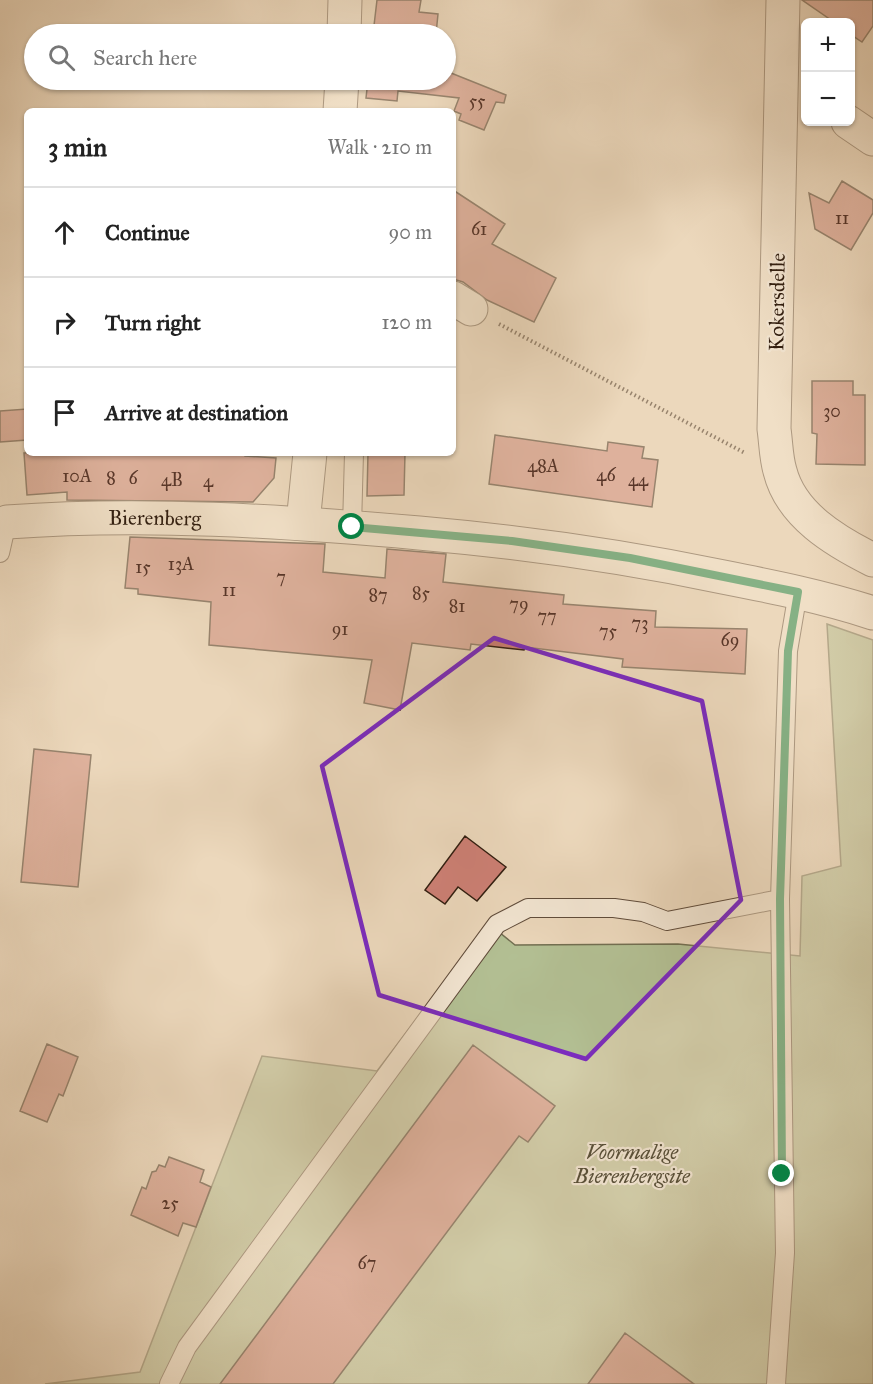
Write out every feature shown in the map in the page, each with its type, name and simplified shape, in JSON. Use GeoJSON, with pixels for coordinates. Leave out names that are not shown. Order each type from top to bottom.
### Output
{"type":"FeatureCollection","features":[{"type":"Feature","properties":{"kind":"street"},"geometry":{"type":"LineString","coordinates":[[344,24],[345,0]]}},
{"type":"Feature","properties":{"kind":"street","name":"Kokersdelle"},"geometry":{"type":"LineString","coordinates":[[783,0],[794,92],[774,429],[780,471],[796,504],[810,519],[854,550],[873,560]]}},
{"type":"Feature","properties":{"kind":"street"},"geometry":{"type":"LineString","coordinates":[[340,108],[341,90]]}},
{"type":"Feature","properties":{"kind":"street"},"geometry":{"type":"LineString","coordinates":[[854,126],[873,138]]}},
{"type":"Feature","properties":{"kind":"street"},"geometry":{"type":"LineString","coordinates":[[303,523],[310,456]]}},
{"type":"Feature","properties":{"kind":"street","name":"Bierenberg"},"geometry":{"type":"LineString","coordinates":[[2,534],[70,517],[303,523],[512,541],[630,558],[798,592],[873,614]]}},
{"type":"Feature","properties":{"kind":"lane"},"geometry":{"type":"LineString","coordinates":[[352,527],[354,456]]}},
{"type":"Feature","properties":{"kind":"lane"},"geometry":{"type":"LineString","coordinates":[[776,1384],[785,1253],[780,899],[788,651],[798,592]]}},
{"type":"Feature","properties":{"kind":"lane"},"geometry":{"type":"LineString","coordinates":[[169,1384],[187,1347],[497,924],[512,914],[536,907],[614,908],[643,912],[667,921],[780,899]]}},
{"type":"Feature","properties":{"kind":"path"},"geometry":{"type":"LineString","coordinates":[[462,303],[780,471]]}},
{"type":"Feature","properties":{"kind":"highlighted area"},"geometry":{"type":"Polygon","coordinates":[[[494,638],[702,701],[741,900],[586,1059],[379,995],[322,766],[494,638]]]}},
{"type":"Feature","properties":{"kind":"green space","name":"Voormalige Bierenbergsite"},"geometry":{"type":"Polygon","coordinates":[[[827,624],[873,640],[873,1384],[45,1384],[140,1372],[262,1056],[377,1071],[489,924],[515,945],[678,944],[800,956],[802,876],[841,866],[827,624]]]}},
{"type":"Feature","properties":{"kind":"building"},"geometry":{"type":"Polygon","coordinates":[[[377,0],[421,0],[419,12],[438,14],[437,24],[374,24],[377,0]]]}},
{"type":"Feature","properties":{"kind":"building"},"geometry":{"type":"Polygon","coordinates":[[[802,0],[873,0],[873,26],[862,42],[855,37],[855,18],[828,18],[802,0]]]}},
{"type":"Feature","properties":{"kind":"building"},"geometry":{"type":"Polygon","coordinates":[[[456,75],[506,95],[504,103],[496,102],[484,130],[459,120],[461,114],[456,112],[455,108],[459,98],[398,91],[397,101],[366,98],[367,90],[456,90],[456,75]]]}},
{"type":"Feature","properties":{"kind":"building"},"geometry":{"type":"Polygon","coordinates":[[[842,181],[873,200],[873,213],[851,250],[815,229],[809,193],[829,203],[842,181]]]}},
{"type":"Feature","properties":{"kind":"building"},"geometry":{"type":"Polygon","coordinates":[[[456,192],[505,224],[492,244],[556,278],[534,322],[487,300],[463,282],[456,280],[456,192]]]}},
{"type":"Feature","properties":{"kind":"building"},"geometry":{"type":"Polygon","coordinates":[[[812,381],[853,381],[853,395],[865,395],[865,465],[816,464],[817,434],[812,433],[812,381]]]}},
{"type":"Feature","properties":{"kind":"building"},"geometry":{"type":"Polygon","coordinates":[[[24,409],[24,440],[0,442],[0,411],[24,409]]]}},
{"type":"Feature","properties":{"kind":"building"},"geometry":{"type":"Polygon","coordinates":[[[495,435],[607,451],[608,442],[644,447],[642,458],[658,460],[652,507],[489,484],[495,435]]]}},
{"type":"Feature","properties":{"kind":"building"},"geometry":{"type":"Polygon","coordinates":[[[24,456],[276,458],[274,478],[253,502],[67,500],[67,492],[27,495],[24,456]]]}},
{"type":"Feature","properties":{"kind":"building"},"geometry":{"type":"Polygon","coordinates":[[[368,456],[405,456],[404,495],[367,496],[368,456]]]}},
{"type":"Feature","properties":{"kind":"building"},"geometry":{"type":"Polygon","coordinates":[[[130,537],[325,544],[323,572],[385,578],[387,549],[446,554],[443,582],[564,595],[563,604],[656,611],[655,627],[747,629],[745,674],[622,667],[623,659],[525,647],[524,650],[471,644],[470,650],[412,643],[400,710],[364,703],[372,660],[209,645],[211,602],[138,594],[138,589],[125,588],[130,537]]]}},
{"type":"Feature","properties":{"kind":"building"},"geometry":{"type":"Polygon","coordinates":[[[34,749],[91,755],[78,887],[21,882],[34,749]]]}},
{"type":"Feature","properties":{"kind":"building"},"geometry":{"type":"Polygon","coordinates":[[[465,836],[506,867],[477,901],[458,887],[445,904],[425,890],[465,836]]]}},
{"type":"Feature","properties":{"kind":"building"},"geometry":{"type":"Polygon","coordinates":[[[47,1044],[78,1057],[63,1096],[59,1094],[47,1122],[20,1111],[47,1044]]]}},
{"type":"Feature","properties":{"kind":"building"},"geometry":{"type":"Polygon","coordinates":[[[473,1045],[555,1106],[528,1142],[519,1136],[333,1384],[220,1384],[473,1045]]]}},
{"type":"Feature","properties":{"kind":"building"},"geometry":{"type":"Polygon","coordinates":[[[169,1157],[204,1170],[200,1182],[211,1187],[196,1227],[183,1223],[178,1236],[131,1215],[142,1187],[146,1189],[152,1172],[156,1171],[159,1165],[165,1167],[169,1157]]]}},
{"type":"Feature","properties":{"kind":"building"},"geometry":{"type":"Polygon","coordinates":[[[625,1333],[694,1384],[588,1384],[625,1333]]]}},
{"type":"Feature","properties":{"kind":"route"},"geometry":{"type":"LineString","coordinates":[[352,527],[512,541],[630,558],[798,592],[788,651],[780,899],[782,1174]]}}]}
